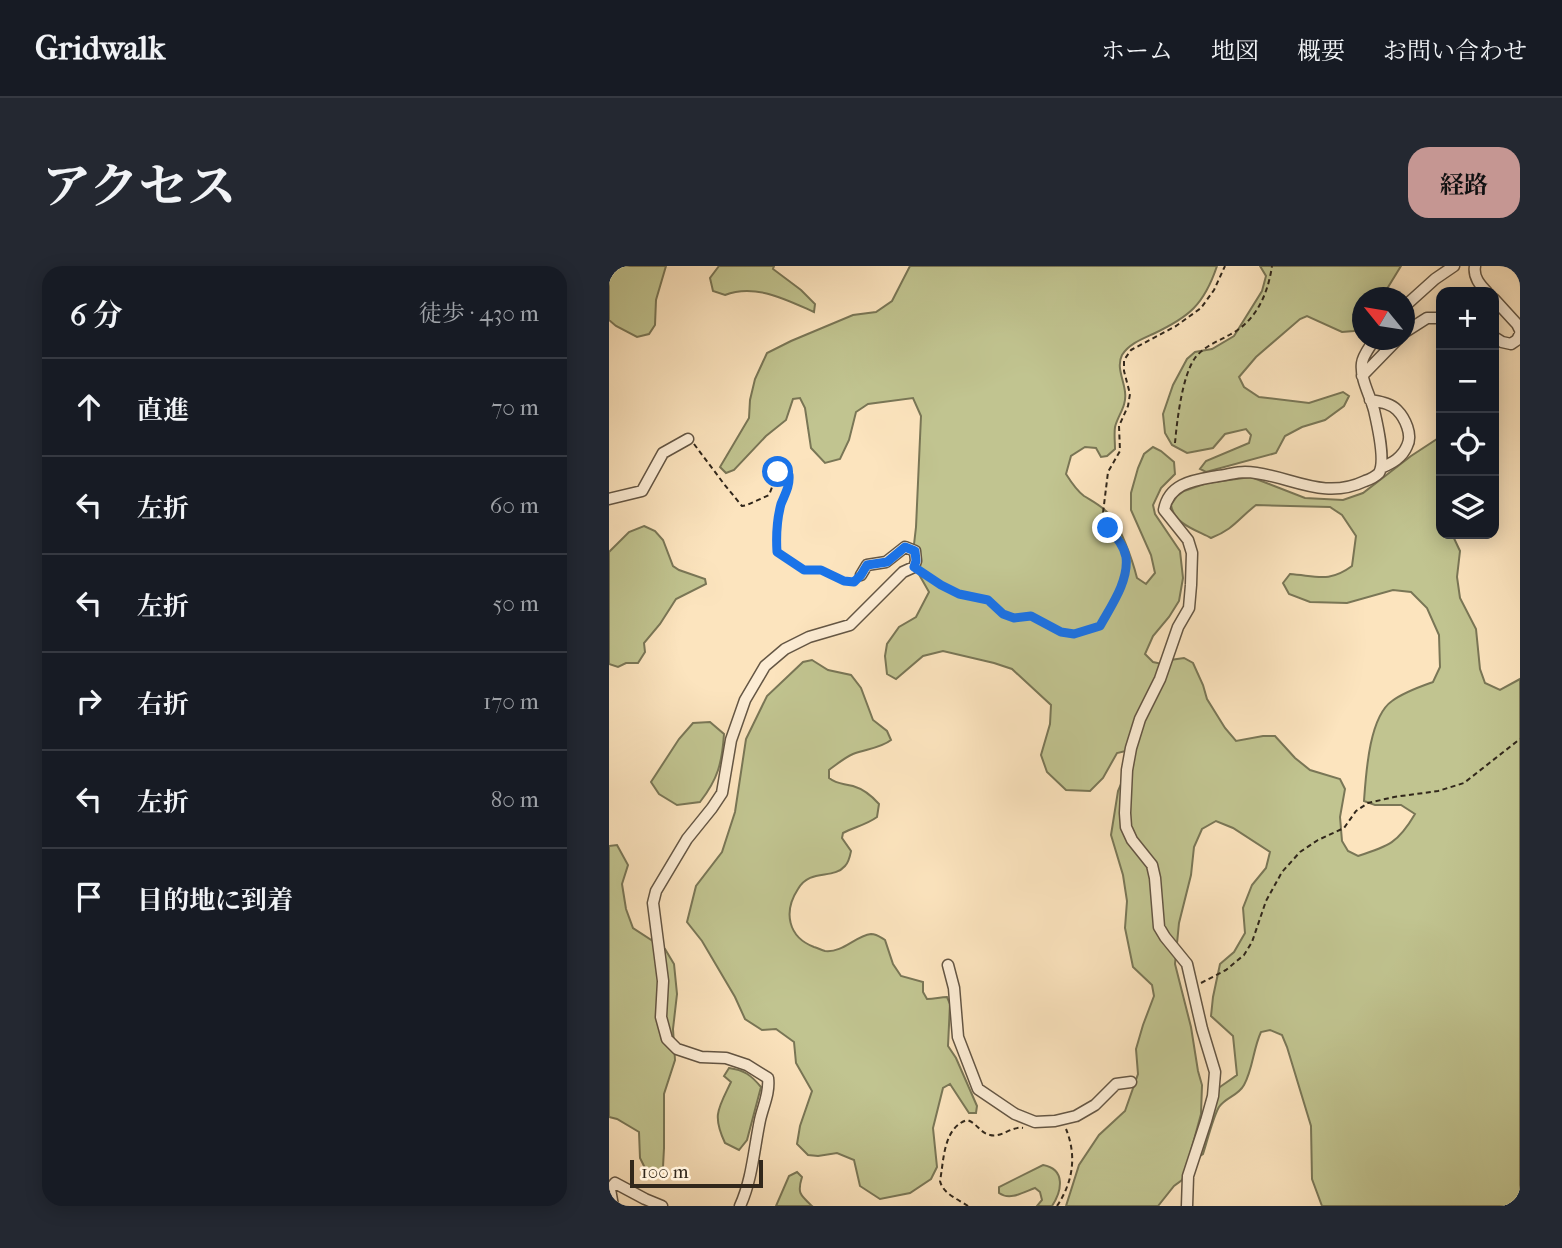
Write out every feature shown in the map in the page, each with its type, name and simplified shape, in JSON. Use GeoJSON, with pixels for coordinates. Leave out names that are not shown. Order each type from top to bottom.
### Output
{"type":"FeatureCollection","features":[{"type":"Feature","properties":{"kind":"street"},"geometry":{"type":"LineString","coordinates":[[1415,297],[1454,266]]}},
{"type":"Feature","properties":{"kind":"street"},"geometry":{"type":"LineString","coordinates":[[1475,266],[1474,270],[1482,287]]}},
{"type":"Feature","properties":{"kind":"street"},"geometry":{"type":"LineString","coordinates":[[1499,304],[1517,324],[1520,332],[1517,340],[1511,344],[1499,340]]}},
{"type":"Feature","properties":{"kind":"street"},"geometry":{"type":"LineString","coordinates":[[1415,326],[1427,318],[1436,318]]}},
{"type":"Feature","properties":{"kind":"street"},"geometry":{"type":"LineString","coordinates":[[1187,1206],[1188,1176],[1213,1096],[1215,1072],[1187,964],[1159,927],[1155,878],[1151,865],[1132,840],[1126,827],[1125,813],[1127,770],[1140,719],[1160,679],[1178,626],[1189,608],[1192,553],[1188,540],[1164,510],[1165,500],[1171,493],[1192,481],[1243,472],[1332,489],[1356,486],[1377,476],[1381,468],[1381,450],[1362,376],[1361,361],[1368,350]]}},
{"type":"Feature","properties":{"kind":"street"},"geometry":{"type":"LineString","coordinates":[[1362,376],[1387,350]]}},
{"type":"Feature","properties":{"kind":"street"},"geometry":{"type":"LineString","coordinates":[[1370,400],[1384,402],[1397,409],[1409,429],[1409,444],[1397,460],[1381,468]]}},
{"type":"Feature","properties":{"kind":"street"},"geometry":{"type":"LineString","coordinates":[[609,499],[642,491],[663,453],[688,439]]}},
{"type":"Feature","properties":{"kind":"street"},"geometry":{"type":"LineString","coordinates":[[740,1206],[768,1095],[768,1078],[747,1065],[726,1058],[701,1056],[677,1049],[667,1039],[661,1017],[663,981],[653,903],[656,891],[687,839],[722,793],[731,740],[745,700],[765,666],[785,649],[809,637],[850,625],[904,572],[914,567],[915,551],[905,547],[887,562],[867,565],[861,575]]}},
{"type":"Feature","properties":{"kind":"street"},"geometry":{"type":"LineString","coordinates":[[948,965],[954,988],[958,1037],[978,1090],[1015,1114],[1035,1122],[1076,1116],[1095,1105],[1116,1084],[1131,1082]]}},
{"type":"Feature","properties":{"kind":"street"},"geometry":{"type":"LineString","coordinates":[[613,1206],[612,1183],[662,1206]]}},
{"type":"Feature","properties":{"kind":"path"},"geometry":{"type":"LineString","coordinates":[[914,567],[959,594],[988,600],[1003,614],[1014,618],[1031,616],[1061,632],[1074,634],[1100,626],[1125,573],[1126,555],[1108,528],[1103,513],[1108,472],[1120,451],[1119,426],[1130,394],[1124,360],[1131,350],[1176,326],[1201,308],[1214,290],[1225,266]]}},
{"type":"Feature","properties":{"kind":"path"},"geometry":{"type":"LineString","coordinates":[[1175,443],[1178,410],[1195,358],[1247,322],[1262,303],[1272,266]]}},
{"type":"Feature","properties":{"kind":"path"},"geometry":{"type":"LineString","coordinates":[[688,439],[694,443],[742,506],[769,495],[778,472],[789,475],[778,522],[777,552],[804,570],[821,570],[844,581],[854,582],[861,575]]}},
{"type":"Feature","properties":{"kind":"path"},"geometry":{"type":"LineString","coordinates":[[1197,985],[1226,970],[1244,955],[1260,923],[1266,901],[1282,872],[1300,852],[1318,840],[1345,828],[1356,811],[1368,803],[1438,791],[1464,783],[1520,739]]}},
{"type":"Feature","properties":{"kind":"path"},"geometry":{"type":"LineString","coordinates":[[1058,1206],[1068,1190],[1073,1157],[1062,1119]]}},
{"type":"Feature","properties":{"kind":"path"},"geometry":{"type":"LineString","coordinates":[[968,1206],[947,1193],[940,1181],[949,1137],[954,1128],[967,1120],[989,1135],[998,1136],[1017,1127],[1023,1128]]}},
{"type":"Feature","properties":{"kind":"green space"},"geometry":{"type":"Polygon","coordinates":[[[609,266],[666,266],[656,300],[655,325],[649,334],[637,337],[609,320],[609,266]]]}},
{"type":"Feature","properties":{"kind":"green space"},"geometry":{"type":"Polygon","coordinates":[[[719,266],[774,266],[773,269],[815,304],[814,312],[771,294],[748,291],[725,295],[713,291],[710,278],[719,266]]]}},
{"type":"Feature","properties":{"kind":"green space"},"geometry":{"type":"Polygon","coordinates":[[[910,266],[1217,266],[1207,291],[1194,308],[1166,328],[1132,345],[1122,355],[1120,369],[1125,397],[1115,427],[1115,449],[1107,456],[1101,457],[1096,448],[1085,447],[1071,456],[1066,474],[1081,494],[1112,517],[1125,543],[1137,578],[1146,584],[1155,573],[1151,555],[1131,510],[1131,493],[1144,454],[1153,447],[1174,462],[1175,474],[1161,488],[1153,505],[1155,514],[1180,551],[1183,578],[1179,601],[1153,636],[1145,654],[1153,662],[1162,664],[1184,658],[1193,663],[1207,699],[1236,741],[1275,736],[1310,770],[1340,779],[1345,789],[1340,817],[1342,841],[1348,851],[1358,856],[1392,842],[1415,814],[1401,805],[1375,805],[1364,801],[1370,747],[1384,709],[1401,695],[1433,682],[1440,667],[1439,635],[1427,608],[1411,592],[1393,590],[1347,603],[1310,602],[1289,594],[1283,583],[1290,574],[1329,577],[1352,566],[1356,536],[1342,515],[1330,507],[1256,505],[1231,527],[1211,538],[1181,522],[1171,505],[1184,491],[1207,483],[1251,477],[1305,498],[1343,500],[1363,493],[1436,440],[1436,539],[1454,539],[1460,551],[1457,577],[1460,598],[1476,629],[1480,669],[1485,683],[1500,690],[1520,679],[1520,1206],[1322,1206],[1312,1179],[1311,1126],[1282,1035],[1270,1030],[1261,1032],[1244,1085],[1219,1107],[1203,1154],[1198,1157],[1217,1089],[1237,1075],[1233,1036],[1211,1016],[1220,964],[1234,952],[1245,933],[1243,908],[1252,885],[1266,868],[1270,852],[1233,828],[1216,821],[1202,829],[1194,847],[1191,875],[1179,923],[1175,964],[1202,1085],[1201,1114],[1185,1173],[1182,1180],[1158,1206],[1066,1206],[1079,1165],[1099,1135],[1125,1111],[1138,1074],[1136,1049],[1154,996],[1152,985],[1133,967],[1125,928],[1127,901],[1123,875],[1111,835],[1118,791],[1133,756],[1130,750],[1117,753],[1103,778],[1090,791],[1066,790],[1047,772],[1041,755],[1050,724],[1051,705],[1012,669],[943,651],[923,656],[896,679],[887,674],[887,644],[899,627],[916,617],[929,592],[912,562],[921,416],[913,398],[868,404],[856,412],[849,440],[840,459],[825,463],[811,448],[805,408],[800,398],[793,399],[786,420],[766,436],[734,470],[726,473],[720,467],[749,418],[755,379],[767,353],[853,315],[876,312],[892,301],[910,266]]]}},
{"type":"Feature","properties":{"kind":"green space"},"geometry":{"type":"Polygon","coordinates":[[[1260,266],[1401,266],[1388,287],[1352,287],[1352,331],[1342,332],[1307,316],[1256,357],[1239,377],[1244,387],[1259,397],[1309,403],[1343,392],[1349,396],[1344,406],[1325,420],[1285,436],[1276,453],[1206,472],[1200,469],[1206,461],[1249,443],[1251,435],[1246,429],[1225,434],[1213,448],[1187,453],[1172,445],[1165,433],[1163,414],[1173,385],[1187,359],[1195,352],[1212,349],[1234,336],[1262,291],[1266,276],[1260,266]]]}},
{"type":"Feature","properties":{"kind":"green space"},"geometry":{"type":"Polygon","coordinates":[[[644,526],[655,531],[663,540],[673,566],[705,579],[706,584],[676,599],[644,643],[645,652],[638,663],[626,663],[618,667],[609,664],[609,552],[629,532],[644,526]]]}},
{"type":"Feature","properties":{"kind":"green space"},"geometry":{"type":"Polygon","coordinates":[[[812,660],[828,670],[851,675],[861,688],[873,720],[887,731],[891,740],[878,747],[858,752],[829,770],[829,778],[832,780],[860,789],[876,801],[879,804],[877,817],[843,833],[842,838],[851,851],[847,863],[834,873],[815,876],[803,883],[793,898],[791,923],[798,937],[805,943],[825,951],[838,949],[865,935],[878,936],[885,940],[893,964],[901,976],[923,982],[923,992],[927,999],[947,997],[950,1004],[948,1046],[977,1106],[976,1113],[969,1113],[950,1084],[943,1088],[933,1128],[937,1167],[931,1179],[910,1193],[880,1199],[860,1186],[854,1160],[837,1153],[808,1155],[797,1144],[812,1091],[796,1063],[794,1042],[776,1029],[762,1030],[745,1019],[702,941],[687,922],[696,886],[722,852],[735,812],[746,739],[767,696],[803,662],[812,660]]]}},
{"type":"Feature","properties":{"kind":"green space"},"geometry":{"type":"Polygon","coordinates":[[[710,722],[724,734],[715,778],[700,802],[677,805],[659,794],[651,782],[679,739],[693,723],[710,722]]]}},
{"type":"Feature","properties":{"kind":"green space"},"geometry":{"type":"Polygon","coordinates":[[[617,845],[628,865],[622,884],[626,909],[633,928],[665,949],[674,964],[677,994],[673,1029],[675,1060],[664,1094],[663,1167],[657,1174],[645,1168],[640,1158],[639,1132],[609,1117],[609,846],[617,845]]]}},
{"type":"Feature","properties":{"kind":"green space"},"geometry":{"type":"Polygon","coordinates":[[[729,1068],[747,1074],[761,1087],[747,1140],[739,1150],[725,1143],[718,1119],[720,1106],[731,1082],[724,1076],[729,1068]]]}},
{"type":"Feature","properties":{"kind":"green space"},"geometry":{"type":"Polygon","coordinates":[[[1043,1165],[1056,1171],[1059,1176],[1060,1187],[1052,1206],[1037,1206],[1042,1200],[1040,1192],[1035,1188],[1012,1196],[999,1193],[999,1187],[1043,1165]]]}},
{"type":"Feature","properties":{"kind":"green space"},"geometry":{"type":"Polygon","coordinates":[[[797,1172],[802,1177],[801,1193],[812,1206],[776,1206],[789,1176],[797,1172]]]}},
{"type":"Feature","properties":{"kind":"route"},"geometry":{"type":"LineString","coordinates":[[778,472],[789,475],[789,484],[778,522],[777,552],[804,570],[821,570],[844,581],[854,582],[867,565],[887,562],[905,547],[915,551],[914,567],[941,585],[959,594],[988,600],[1003,614],[1014,618],[1031,616],[1061,632],[1074,634],[1100,626],[1121,586],[1126,555],[1108,528]]}}]}
